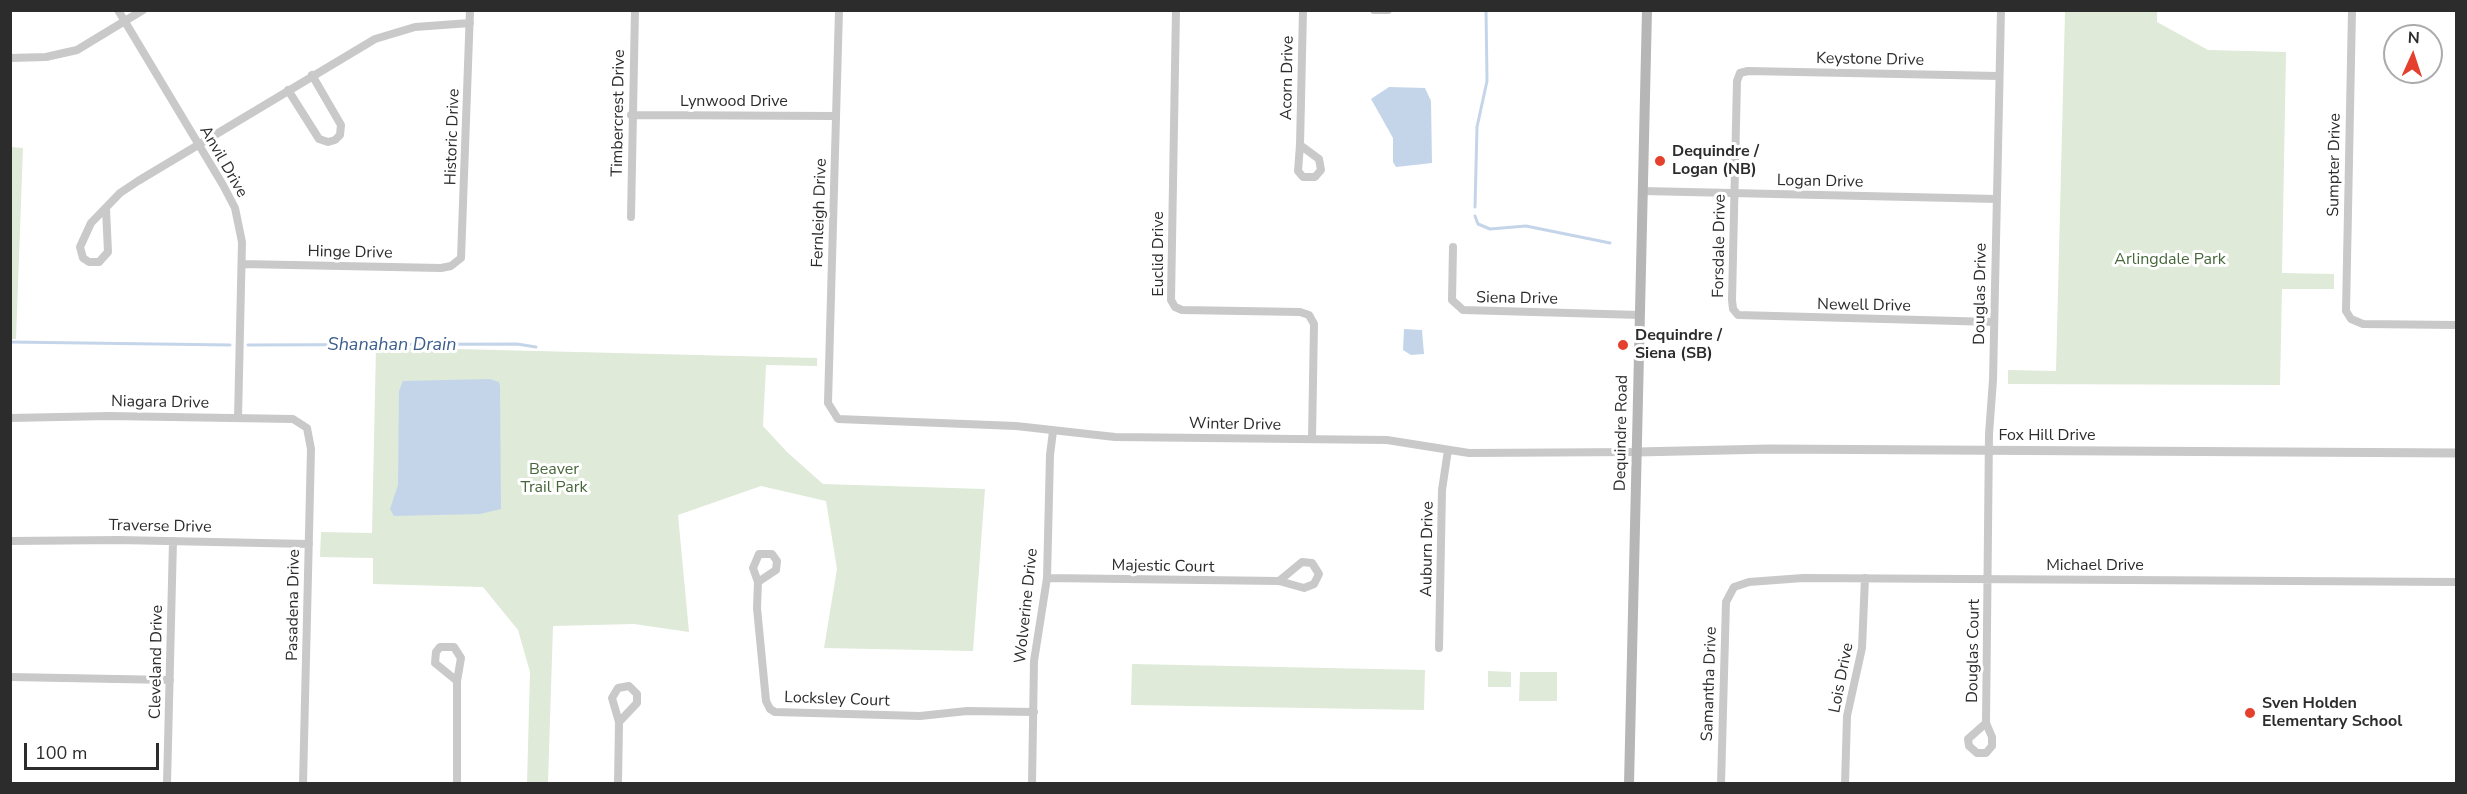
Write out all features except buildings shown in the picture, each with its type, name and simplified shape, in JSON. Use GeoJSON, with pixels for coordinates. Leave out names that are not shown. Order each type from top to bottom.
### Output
{"type":"FeatureCollection","features":[{"type":"Feature","properties":{"kind":"main road","name":"Dequindre Road"},"geometry":{"type":"LineString","coordinates":[[1629,783],[1647,10]]}},
{"type":"Feature","properties":{"kind":"street","name":"Anvil Drive"},"geometry":{"type":"LineString","coordinates":[[118,10],[235,208],[241,236],[242,264],[238,418]]}},
{"type":"Feature","properties":{"kind":"street"},"geometry":{"type":"LineString","coordinates":[[10,58],[45,57],[67,53],[86,45],[143,10]]}},
{"type":"Feature","properties":{"kind":"street","name":"Historic Drive"},"geometry":{"type":"LineString","coordinates":[[456,263],[461,258],[464,245],[470,10]]}},
{"type":"Feature","properties":{"kind":"street","name":"Timbercrest Drive"},"geometry":{"type":"LineString","coordinates":[[631,217],[634,10]]}},
{"type":"Feature","properties":{"kind":"street","name":"Fernleigh Drive"},"geometry":{"type":"LineString","coordinates":[[833,415],[828,403],[839,10]]}},
{"type":"Feature","properties":{"kind":"street","name":"Euclid Drive"},"geometry":{"type":"LineString","coordinates":[[1176,10],[1171,300],[1175,307],[1182,310],[1300,312],[1309,315],[1314,324],[1312,439]]}},
{"type":"Feature","properties":{"kind":"street","name":"Acorn Drive"},"geometry":{"type":"LineString","coordinates":[[1300,145],[1303,10]]}},
{"type":"Feature","properties":{"kind":"street"},"geometry":{"type":"LineString","coordinates":[[1374,10],[1388,10]]}},
{"type":"Feature","properties":{"kind":"street","name":"Douglas Drive"},"geometry":{"type":"LineString","coordinates":[[1988,579],[1989,451],[2001,10]]}},
{"type":"Feature","properties":{"kind":"street","name":"Sumpter Drive"},"geometry":{"type":"LineString","coordinates":[[2352,10],[2345,304],[2351,319],[2363,324],[2457,325]]}},
{"type":"Feature","properties":{"kind":"street"},"geometry":{"type":"LineString","coordinates":[[106,209],[108,252],[99,262],[89,262],[81,254],[82,242],[96,216],[106,209],[120,193],[364,45],[399,30],[430,24],[470,23]]}},
{"type":"Feature","properties":{"kind":"street","name":"Keystone Drive"},"geometry":{"type":"LineString","coordinates":[[1740,73],[1755,71],[1999,76]]}},
{"type":"Feature","properties":{"kind":"street","name":"Forsdale Drive"},"geometry":{"type":"LineString","coordinates":[[1735,312],[1732,305],[1734,193],[1737,81],[1740,73]]}},
{"type":"Feature","properties":{"kind":"street"},"geometry":{"type":"LineString","coordinates":[[288,90],[319,139],[328,142],[335,140],[340,135],[341,125],[312,75]]}},
{"type":"Feature","properties":{"kind":"street","name":"Lynwood Drive"},"geometry":{"type":"LineString","coordinates":[[631,115],[836,116]]}},
{"type":"Feature","properties":{"kind":"street","name":"Logan Drive"},"geometry":{"type":"LineString","coordinates":[[1642,191],[1997,199]]}},
{"type":"Feature","properties":{"kind":"street","name":"Siena Drive"},"geometry":{"type":"LineString","coordinates":[[1453,247],[1452,300],[1463,310],[1640,315]]}},
{"type":"Feature","properties":{"kind":"street","name":"Hinge Drive"},"geometry":{"type":"LineString","coordinates":[[242,264],[441,268],[456,263]]}},
{"type":"Feature","properties":{"kind":"street","name":"Newell Drive"},"geometry":{"type":"LineString","coordinates":[[1735,312],[1748,317],[1994,322]]}},
{"type":"Feature","properties":{"kind":"street","name":"Winter Drive"},"geometry":{"type":"LineString","coordinates":[[833,415],[850,421],[1005,426],[1115,437],[1399,441],[1469,453],[1637,452]]}},
{"type":"Feature","properties":{"kind":"street","name":"Niagara Drive"},"geometry":{"type":"LineString","coordinates":[[10,418],[110,416],[292,419],[307,428]]}},
{"type":"Feature","properties":{"kind":"street","name":"Pasadena Drive"},"geometry":{"type":"LineString","coordinates":[[303,783],[311,439],[307,428]]}},
{"type":"Feature","properties":{"kind":"street","name":"Wolverine Drive"},"geometry":{"type":"LineString","coordinates":[[1032,783],[1036,643],[1047,578],[1049,464],[1053,430]]}},
{"type":"Feature","properties":{"kind":"street","name":"Fox Hill Drive"},"geometry":{"type":"LineString","coordinates":[[1637,452],[1770,449],[2457,453]]}},
{"type":"Feature","properties":{"kind":"street","name":"Auburn Drive"},"geometry":{"type":"LineString","coordinates":[[1439,648],[1442,490],[1448,450]]}},
{"type":"Feature","properties":{"kind":"street","name":"Traverse Drive"},"geometry":{"type":"LineString","coordinates":[[10,541],[309,544]]}},
{"type":"Feature","properties":{"kind":"street","name":"Cleveland Drive"},"geometry":{"type":"LineString","coordinates":[[167,783],[173,541]]}},
{"type":"Feature","properties":{"kind":"street","name":"Majestic Court"},"geometry":{"type":"LineString","coordinates":[[1047,578],[1279,581],[1304,588],[1314,584],[1319,574],[1312,563],[1302,562],[1279,581]]}},
{"type":"Feature","properties":{"kind":"street","name":"Michael Drive"},"geometry":{"type":"LineString","coordinates":[[1734,587],[1749,582],[1779,579],[1865,578],[2457,582]]}},
{"type":"Feature","properties":{"kind":"street","name":"Lois Drive"},"geometry":{"type":"LineString","coordinates":[[1845,783],[1847,716],[1862,648],[1865,578]]}},
{"type":"Feature","properties":{"kind":"street","name":"Douglas Court"},"geometry":{"type":"LineString","coordinates":[[1986,723],[1988,579]]}},
{"type":"Feature","properties":{"kind":"street","name":"Locksley Court"},"geometry":{"type":"LineString","coordinates":[[758,582],[757,608],[766,701],[775,712],[920,716],[967,711],[1034,712]]}},
{"type":"Feature","properties":{"kind":"street","name":"Samantha Drive"},"geometry":{"type":"LineString","coordinates":[[1721,783],[1726,602],[1734,587]]}},
{"type":"Feature","properties":{"kind":"street"},"geometry":{"type":"LineString","coordinates":[[457,681],[437,668],[434,658],[440,647],[450,646],[459,654],[457,783]]}},
{"type":"Feature","properties":{"kind":"street"},"geometry":{"type":"LineString","coordinates":[[10,677],[170,680]]}},
{"type":"Feature","properties":{"kind":"street"},"geometry":{"type":"LineString","coordinates":[[618,783],[619,722],[612,698],[618,688],[629,686],[637,694],[637,703],[619,722]]}},
{"type":"Feature","properties":{"kind":"green space","name":"Arlingdale Park"},"geometry":{"type":"Polygon","coordinates":[[[2065,11],[2157,11],[2157,22],[2208,50],[2286,52],[2282,273],[2334,274],[2334,289],[2282,289],[2280,385],[2008,384],[2008,370],[2056,371],[2065,11]]]}},
{"type":"Feature","properties":{"kind":"green space"},"geometry":{"type":"Polygon","coordinates":[[[11,147],[23,148],[16,339],[10,339],[11,147]]]}},
{"type":"Feature","properties":{"kind":"green space","name":"Beaver Trail Park"},"geometry":{"type":"Polygon","coordinates":[[[376,347],[817,358],[817,366],[766,365],[763,426],[787,452],[823,484],[985,489],[973,651],[824,648],[837,569],[826,501],[761,486],[678,515],[689,632],[634,624],[553,626],[548,783],[527,783],[530,672],[518,630],[483,587],[373,584],[373,558],[320,557],[321,532],[372,533],[376,347]]]}},
{"type":"Feature","properties":{"kind":"green space"},"geometry":{"type":"Polygon","coordinates":[[[1132,664],[1425,670],[1424,710],[1131,705],[1132,664]]]}},
{"type":"Feature","properties":{"kind":"green space"},"geometry":{"type":"Polygon","coordinates":[[[1488,671],[1511,672],[1511,687],[1488,687],[1488,671]]]}},
{"type":"Feature","properties":{"kind":"green space"},"geometry":{"type":"Polygon","coordinates":[[[1520,672],[1557,672],[1557,701],[1519,701],[1520,672]]]}},
{"type":"Feature","properties":{"kind":"water"},"geometry":{"type":"Polygon","coordinates":[[[1389,87],[1425,88],[1431,101],[1432,163],[1396,167],[1393,162],[1393,138],[1371,99],[1389,87]]]}},
{"type":"Feature","properties":{"kind":"water"},"geometry":{"type":"Polygon","coordinates":[[[1404,329],[1422,330],[1424,354],[1411,355],[1403,350],[1404,329]]]}},
{"type":"Feature","properties":{"kind":"water"},"geometry":{"type":"Polygon","coordinates":[[[490,379],[499,382],[500,386],[501,509],[480,514],[394,516],[390,509],[398,485],[399,391],[403,381],[490,379]]]}},
{"type":"Feature","properties":{"kind":"waterway"},"geometry":{"type":"LineString","coordinates":[[1475,207],[1477,127],[1487,81],[1486,10]]}},
{"type":"Feature","properties":{"kind":"waterway"},"geometry":{"type":"LineString","coordinates":[[1475,216],[1478,224],[1490,229],[1526,226],[1610,243]]}},
{"type":"Feature","properties":{"kind":"waterway","name":"Shanahan Drain"},"geometry":{"type":"LineString","coordinates":[[10,342],[230,345]]}},
{"type":"Feature","properties":{"kind":"waterway","name":"Shanahan Drain"},"geometry":{"type":"LineString","coordinates":[[248,345],[517,344],[536,347]]}},
{"type":"Feature","properties":{"kind":"place","name":"Dequindre / Logan (NB)"},"geometry":{"type":"Point","coordinates":[1660,161]}},
{"type":"Feature","properties":{"kind":"place","name":"Dequindre / Siena (SB)"},"geometry":{"type":"Point","coordinates":[1623,345]}},
{"type":"Feature","properties":{"kind":"place","name":"Sven Holden Elementary School"},"geometry":{"type":"Point","coordinates":[2250,713]}}]}
